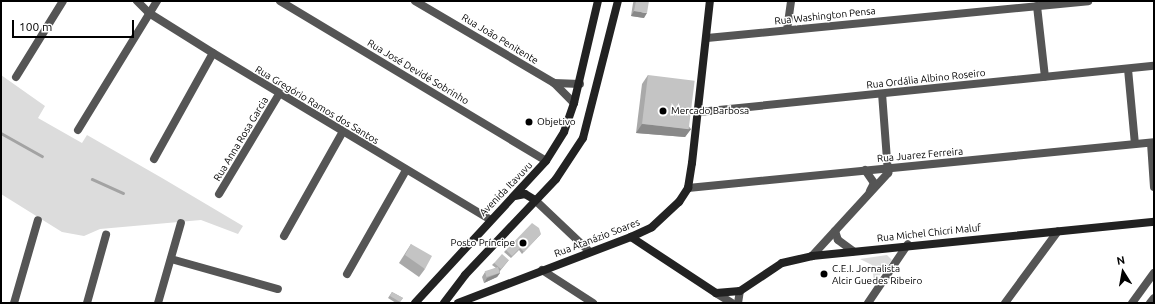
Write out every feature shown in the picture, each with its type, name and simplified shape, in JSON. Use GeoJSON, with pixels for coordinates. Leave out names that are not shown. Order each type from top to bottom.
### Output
{"type":"FeatureCollection","features":[{"type":"Feature","properties":{"kind":"street"},"geometry":{"type":"LineString","coordinates":[[16,77],[63,1]]}},
{"type":"Feature","properties":{"kind":"street","name":"Rua Gregório Ramos dos Santos"},"geometry":{"type":"LineString","coordinates":[[137,1],[149,13],[342,133],[491,220]]}},
{"type":"Feature","properties":{"kind":"street"},"geometry":{"type":"LineString","coordinates":[[78,130],[157,1]]}},
{"type":"Feature","properties":{"kind":"street","name":"Rua José Devidé Sobrinho"},"geometry":{"type":"LineString","coordinates":[[280,1],[546,161]]}},
{"type":"Feature","properties":{"kind":"street","name":"Rua João Penitente"},"geometry":{"type":"LineString","coordinates":[[415,1],[554,83],[574,103]]}},
{"type":"Feature","properties":{"kind":"street","name":"Avenida Itavuvu"},"geometry":{"type":"LineString","coordinates":[[415,303],[546,161],[564,132],[580,84],[598,1]]}},
{"type":"Feature","properties":{"kind":"street"},"geometry":{"type":"LineString","coordinates":[[444,303],[464,275],[568,163],[583,138],[618,1]]}},
{"type":"Feature","properties":{"kind":"street","name":"Rua Atanázio Soares"},"geometry":{"type":"LineString","coordinates":[[458,303],[590,251],[631,237],[652,227],[679,202],[688,188],[699,112],[710,1]]}},
{"type":"Feature","properties":{"kind":"street"},"geometry":{"type":"LineString","coordinates":[[788,30],[791,1]]}},
{"type":"Feature","properties":{"kind":"street","name":"Rua Washington Pensa"},"geometry":{"type":"LineString","coordinates":[[707,38],[1088,1]]}},
{"type":"Feature","properties":{"kind":"street"},"geometry":{"type":"LineString","coordinates":[[1037,6],[1045,77]]}},
{"type":"Feature","properties":{"kind":"street"},"geometry":{"type":"LineString","coordinates":[[154,159],[213,53]]}},
{"type":"Feature","properties":{"kind":"street","name":"Rua Ordália Albino Roseiro"},"geometry":{"type":"LineString","coordinates":[[699,112],[1154,66]]}},
{"type":"Feature","properties":{"kind":"street"},"geometry":{"type":"LineString","coordinates":[[1128,69],[1135,144]]}},
{"type":"Feature","properties":{"kind":"street","name":"Rua João Penitente"},"geometry":{"type":"LineString","coordinates":[[554,83],[580,84]]}},
{"type":"Feature","properties":{"kind":"street","name":"Rua Anna Rosa Garcia"},"geometry":{"type":"LineString","coordinates":[[219,194],[279,94]]}},
{"type":"Feature","properties":{"kind":"street"},"geometry":{"type":"LineString","coordinates":[[812,256],[870,194],[889,169],[882,94]]}},
{"type":"Feature","properties":{"kind":"street"},"geometry":{"type":"LineString","coordinates":[[284,236],[342,133]]}},
{"type":"Feature","properties":{"kind":"street"},"geometry":{"type":"LineString","coordinates":[[1152,142],[1154,187]]}},
{"type":"Feature","properties":{"kind":"street","name":"Rua Juarez Ferreira"},"geometry":{"type":"LineString","coordinates":[[688,188],[1152,142]]}},
{"type":"Feature","properties":{"kind":"street"},"geometry":{"type":"LineString","coordinates":[[347,274],[406,170]]}},
{"type":"Feature","properties":{"kind":"street"},"geometry":{"type":"LineString","coordinates":[[865,170],[874,183],[870,194]]}},
{"type":"Feature","properties":{"kind":"street"},"geometry":{"type":"LineString","coordinates":[[515,196],[525,194],[535,200],[590,251]]}},
{"type":"Feature","properties":{"kind":"street"},"geometry":{"type":"LineString","coordinates":[[14,303],[38,220]]}},
{"type":"Feature","properties":{"kind":"street","name":"Rua Michel Chicri Maluf"},"geometry":{"type":"LineString","coordinates":[[716,293],[740,291],[782,263],[812,256],[908,244],[1154,222]]}},
{"type":"Feature","properties":{"kind":"street"},"geometry":{"type":"LineString","coordinates":[[158,303],[181,223]]}},
{"type":"Feature","properties":{"kind":"street"},"geometry":{"type":"LineString","coordinates":[[835,231],[842,245],[853,251]]}},
{"type":"Feature","properties":{"kind":"street"},"geometry":{"type":"LineString","coordinates":[[1005,303],[1058,231]]}},
{"type":"Feature","properties":{"kind":"street"},"geometry":{"type":"LineString","coordinates":[[86,303],[106,235]]}},
{"type":"Feature","properties":{"kind":"street"},"geometry":{"type":"LineString","coordinates":[[631,237],[732,303]]}},
{"type":"Feature","properties":{"kind":"street"},"geometry":{"type":"LineString","coordinates":[[868,303],[908,244]]}},
{"type":"Feature","properties":{"kind":"street"},"geometry":{"type":"LineString","coordinates":[[171,259],[278,288]]}},
{"type":"Feature","properties":{"kind":"street"},"geometry":{"type":"LineString","coordinates":[[542,270],[593,303]]}},
{"type":"Feature","properties":{"kind":"street"},"geometry":{"type":"LineString","coordinates":[[1132,303],[1154,273]]}},
{"type":"Feature","properties":{"kind":"street"},"geometry":{"type":"LineString","coordinates":[[738,303],[740,291]]}},
{"type":"Feature","properties":{"kind":"street"},"geometry":{"type":"LineString","coordinates":[[1150,303],[1154,298]]}},
{"type":"Feature","properties":{"kind":"shaded area"},"geometry":{"type":"Polygon","coordinates":[[[1,75],[45,106],[38,118],[82,143],[87,135],[162,178],[243,226],[238,234],[201,220],[100,229],[84,236],[62,232],[1,194],[1,75]]]}},
{"type":"Feature","properties":{"kind":"shaded area"},"geometry":{"type":"Polygon","coordinates":[[[887,255],[892,260],[874,282],[872,265],[860,259],[887,255]]]}},
{"type":"Feature","properties":{"kind":"building"},"geometry":{"type":"Polygon","coordinates":[[[636,1],[649,1],[647,13],[634,11],[636,1]]]}},
{"type":"Feature","properties":{"kind":"building","name":"Mercado Barbosa"},"geometry":{"type":"Polygon","coordinates":[[[648,75],[695,81],[689,129],[642,124],[648,75]]]}},
{"type":"Feature","properties":{"kind":"building","name":"Posto Príncipe"},"geometry":{"type":"Polygon","coordinates":[[[532,223],[539,228],[541,234],[524,252],[520,248],[512,256],[506,250],[532,223]]]}},
{"type":"Feature","properties":{"kind":"building"},"geometry":{"type":"Polygon","coordinates":[[[411,244],[432,256],[425,269],[405,255],[411,244]]]}},
{"type":"Feature","properties":{"kind":"building","name":"Posto Príncipe"},"geometry":{"type":"Polygon","coordinates":[[[502,254],[509,260],[501,269],[494,263],[502,254]]]}},
{"type":"Feature","properties":{"kind":"building"},"geometry":{"type":"Polygon","coordinates":[[[498,267],[500,273],[487,277],[485,271],[498,267]]]}},
{"type":"Feature","properties":{"kind":"building"},"geometry":{"type":"Polygon","coordinates":[[[392,292],[403,298],[400,302],[390,296],[392,292]]]}},
{"type":"Feature","properties":{"kind":"waterway"},"geometry":{"type":"LineString","coordinates":[[1,133],[42,156]]}},
{"type":"Feature","properties":{"kind":"waterway"},"geometry":{"type":"LineString","coordinates":[[92,179],[123,193]]}},
{"type":"Feature","properties":{"kind":"place","name":"Mercado Barbosa"},"geometry":{"type":"Point","coordinates":[663,111]}},
{"type":"Feature","properties":{"kind":"place","name":"Objetivo"},"geometry":{"type":"Point","coordinates":[529,122]}},
{"type":"Feature","properties":{"kind":"place","name":"Posto Príncipe"},"geometry":{"type":"Point","coordinates":[523,243]}},
{"type":"Feature","properties":{"kind":"place","name":"C.E.I. Jornalista Alcir Guedes Ribeiro"},"geometry":{"type":"Point","coordinates":[824,274]}}]}
